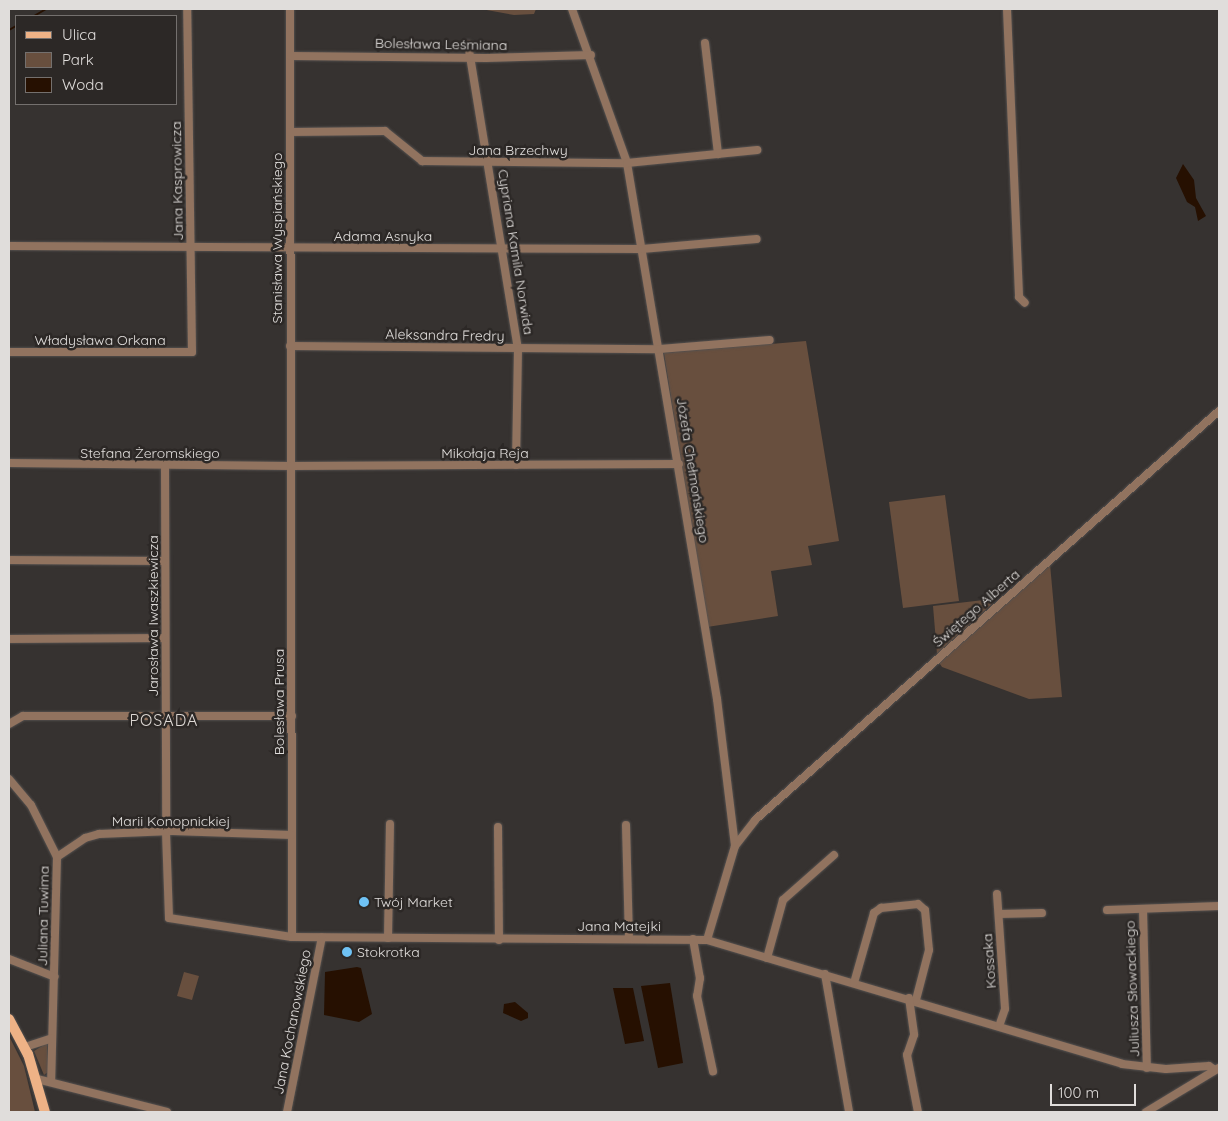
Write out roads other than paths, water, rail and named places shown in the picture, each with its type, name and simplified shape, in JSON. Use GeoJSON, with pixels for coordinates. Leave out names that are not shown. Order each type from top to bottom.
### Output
{"type":"FeatureCollection","features":[{"type":"Feature","properties":{"kind":"main road"},"geometry":{"type":"LineString","coordinates":[[9,1019],[25,1047],[37,1079],[45,1112]]}},
{"type":"Feature","properties":{"kind":"street","name":"Jana Kasprowicza"},"geometry":{"type":"LineString","coordinates":[[187,9],[192,352]]}},
{"type":"Feature","properties":{"kind":"street","name":"Stanisława Wyspiańskiego"},"geometry":{"type":"LineString","coordinates":[[290,9],[291,466]]}},
{"type":"Feature","properties":{"kind":"street","name":"Józefa Chełmońskiego"},"geometry":{"type":"LineString","coordinates":[[572,9],[591,55],[627,163],[679,464],[734,820],[735,846],[707,940]]}},
{"type":"Feature","properties":{"kind":"street"},"geometry":{"type":"LineString","coordinates":[[1007,9],[1018,297],[1025,303]]}},
{"type":"Feature","properties":{"kind":"street"},"geometry":{"type":"LineString","coordinates":[[706,43],[718,154]]}},
{"type":"Feature","properties":{"kind":"street","name":"Cypriana Kamila Norwida"},"geometry":{"type":"LineString","coordinates":[[468,44],[504,248],[518,349],[516,465]]}},
{"type":"Feature","properties":{"kind":"street","name":"Bolesława Leśmiana"},"geometry":{"type":"LineString","coordinates":[[291,56],[470,57],[591,55]]}},
{"type":"Feature","properties":{"kind":"street","name":"Jana Brzechwy"},"geometry":{"type":"LineString","coordinates":[[290,132],[385,131],[422,162],[627,163],[757,150]]}},
{"type":"Feature","properties":{"kind":"street","name":"Adama Asnyka"},"geometry":{"type":"LineString","coordinates":[[9,246],[642,249],[757,239]]}},
{"type":"Feature","properties":{"kind":"street","name":"Aleksandra Fredry"},"geometry":{"type":"LineString","coordinates":[[290,346],[660,349],[770,340]]}},
{"type":"Feature","properties":{"kind":"street","name":"Władysława Orkana"},"geometry":{"type":"LineString","coordinates":[[9,352],[192,352]]}},
{"type":"Feature","properties":{"kind":"street","name":"Świętego Alberta"},"geometry":{"type":"LineString","coordinates":[[735,846],[750,825],[1219,412]]}},
{"type":"Feature","properties":{"kind":"street","name":"Stefana Żeromskiego"},"geometry":{"type":"LineString","coordinates":[[9,463],[291,466]]}},
{"type":"Feature","properties":{"kind":"street","name":"Mikołaja Reja"},"geometry":{"type":"LineString","coordinates":[[291,466],[679,464]]}},
{"type":"Feature","properties":{"kind":"street","name":"Jarosława Iwaszkiewicza"},"geometry":{"type":"LineString","coordinates":[[165,466],[165,715],[168,917]]}},
{"type":"Feature","properties":{"kind":"street","name":"Bolesława Prusa"},"geometry":{"type":"LineString","coordinates":[[291,466],[292,937]]}},
{"type":"Feature","properties":{"kind":"street"},"geometry":{"type":"LineString","coordinates":[[9,560],[165,561]]}},
{"type":"Feature","properties":{"kind":"street"},"geometry":{"type":"LineString","coordinates":[[9,639],[165,638]]}},
{"type":"Feature","properties":{"kind":"street"},"geometry":{"type":"LineString","coordinates":[[9,724],[23,716],[292,716]]}},
{"type":"Feature","properties":{"kind":"street","name":"Juliana Tuwima"},"geometry":{"type":"LineString","coordinates":[[9,779],[37,814],[57,857],[51,1082]]}},
{"type":"Feature","properties":{"kind":"street"},"geometry":{"type":"LineString","coordinates":[[734,820],[741,826],[750,825]]}},
{"type":"Feature","properties":{"kind":"street"},"geometry":{"type":"LineString","coordinates":[[388,938],[390,824]]}},
{"type":"Feature","properties":{"kind":"street"},"geometry":{"type":"LineString","coordinates":[[626,825],[629,939]]}},
{"type":"Feature","properties":{"kind":"street"},"geometry":{"type":"LineString","coordinates":[[498,828],[499,940]]}},
{"type":"Feature","properties":{"kind":"street","name":"Marii Konopnickiej"},"geometry":{"type":"LineString","coordinates":[[57,857],[85,838],[98,834],[166,832],[292,835]]}},
{"type":"Feature","properties":{"kind":"street"},"geometry":{"type":"LineString","coordinates":[[767,958],[783,900],[834,855]]}},
{"type":"Feature","properties":{"kind":"street","name":"Kossaka"},"geometry":{"type":"LineString","coordinates":[[998,894],[1005,1009],[999,1026]]}},
{"type":"Feature","properties":{"kind":"street"},"geometry":{"type":"LineString","coordinates":[[854,983],[874,912],[882,908],[918,904],[925,910],[929,950],[913,999],[914,1035],[907,1055],[918,1112]]}},
{"type":"Feature","properties":{"kind":"street"},"geometry":{"type":"LineString","coordinates":[[1107,910],[1219,906]]}},
{"type":"Feature","properties":{"kind":"street","name":"Juliusza Słowackiego"},"geometry":{"type":"LineString","coordinates":[[1143,909],[1147,1068]]}},
{"type":"Feature","properties":{"kind":"street"},"geometry":{"type":"LineString","coordinates":[[999,914],[1042,912]]}},
{"type":"Feature","properties":{"kind":"street","name":"Jana Matejki"},"geometry":{"type":"LineString","coordinates":[[168,917],[292,937],[499,940],[707,940],[913,999],[1057,1045]]}},
{"type":"Feature","properties":{"kind":"street","name":"Jana Kochanowskiego"},"geometry":{"type":"LineString","coordinates":[[287,1112],[322,937]]}},
{"type":"Feature","properties":{"kind":"street"},"geometry":{"type":"LineString","coordinates":[[693,939],[700,978],[698,996],[713,1071]]}},
{"type":"Feature","properties":{"kind":"street"},"geometry":{"type":"LineString","coordinates":[[9,959],[55,977]]}},
{"type":"Feature","properties":{"kind":"street"},"geometry":{"type":"LineString","coordinates":[[825,974],[849,1112]]}},
{"type":"Feature","properties":{"kind":"street"},"geometry":{"type":"LineString","coordinates":[[25,1047],[52,1038]]}},
{"type":"Feature","properties":{"kind":"street","name":"Juliusza Słowackiego"},"geometry":{"type":"LineString","coordinates":[[1057,1045],[1147,1068],[1209,1066],[1217,1069]]}},
{"type":"Feature","properties":{"kind":"street","name":"Juliusza Słowackiego"},"geometry":{"type":"LineString","coordinates":[[1146,1112],[1217,1069]]}},
{"type":"Feature","properties":{"kind":"street"},"geometry":{"type":"LineString","coordinates":[[37,1079],[167,1112]]}},
{"type":"Feature","properties":{"kind":"water"},"geometry":{"type":"Polygon","coordinates":[[[1183,164],[1194,180],[1196,198],[1206,216],[1198,221],[1195,207],[1187,202],[1176,178],[1183,164]]]}},
{"type":"Feature","properties":{"kind":"water"},"geometry":{"type":"Polygon","coordinates":[[[361,968],[372,1014],[359,1022],[324,1015],[325,972],[361,968]]]}},
{"type":"Feature","properties":{"kind":"water"},"geometry":{"type":"Polygon","coordinates":[[[670,983],[683,1063],[658,1068],[641,986],[670,983]]]}},
{"type":"Feature","properties":{"kind":"water"},"geometry":{"type":"Polygon","coordinates":[[[613,988],[633,988],[644,1041],[625,1044],[613,988]]]}},
{"type":"Feature","properties":{"kind":"water"},"geometry":{"type":"Polygon","coordinates":[[[515,1002],[528,1013],[528,1018],[521,1021],[503,1013],[504,1004],[515,1002]]]}},
{"type":"Feature","properties":{"kind":"waterway"},"geometry":{"type":"LineString","coordinates":[[36,15],[46,9]]}},
{"type":"Feature","properties":{"kind":"waterway"},"geometry":{"type":"LineString","coordinates":[[9,30],[15,27]]}},
{"type":"Feature","properties":{"kind":"place","name":"Twój Market"},"geometry":{"type":"Point","coordinates":[364,902]}},
{"type":"Feature","properties":{"kind":"place","name":"Stokrotka"},"geometry":{"type":"Point","coordinates":[347,952]}},
{"type":"Feature","properties":{"kind":"district","name":"POSADA"},"geometry":{"type":"Point","coordinates":[164,720]}}]}
